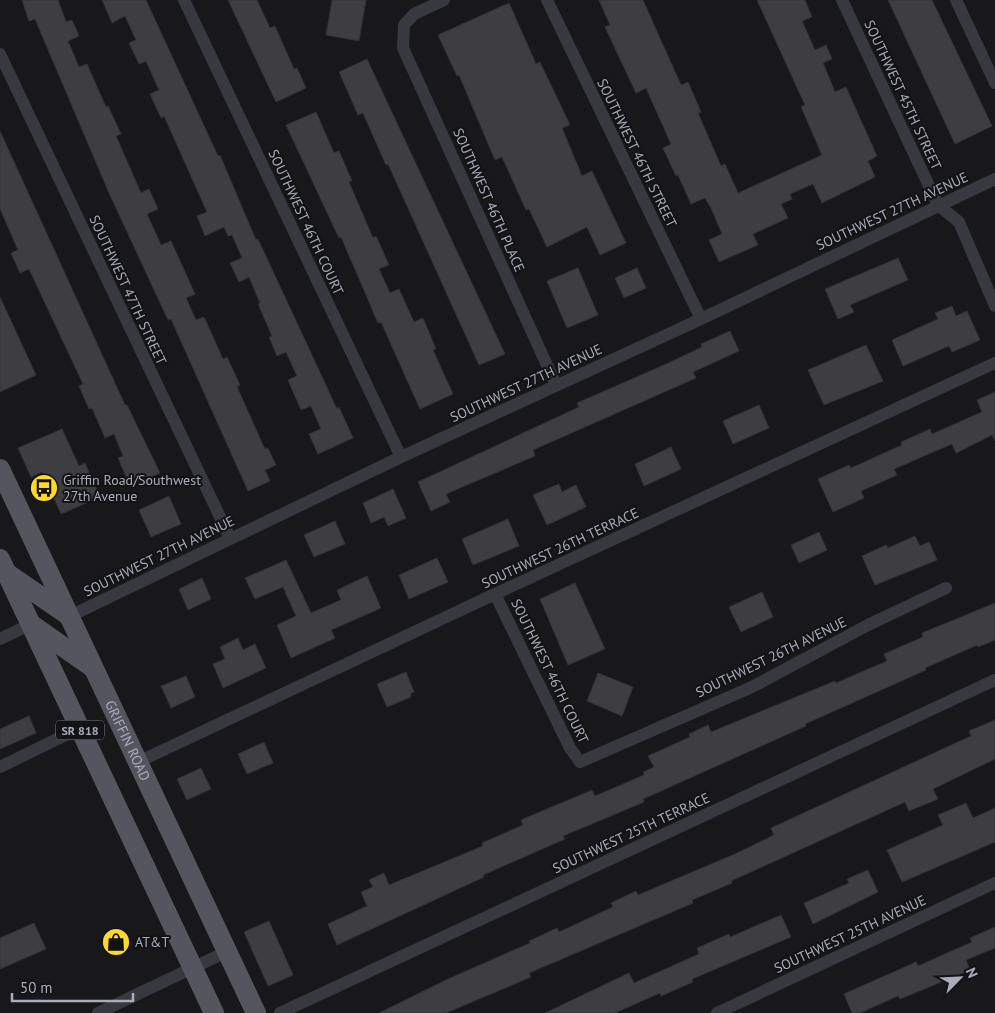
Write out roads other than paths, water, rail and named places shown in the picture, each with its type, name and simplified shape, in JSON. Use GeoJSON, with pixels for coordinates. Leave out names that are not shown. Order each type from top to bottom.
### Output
{"type":"FeatureCollection","features":[{"type":"Feature","properties":{"kind":"main road","name":"GRIFFIN ROAD"},"geometry":{"type":"LineString","coordinates":[[0,469],[256,1013]]}},
{"type":"Feature","properties":{"kind":"main road"},"geometry":{"type":"LineString","coordinates":[[3,566],[70,616]]}},
{"type":"Feature","properties":{"kind":"main road","name":"SR 818"},"geometry":{"type":"LineString","coordinates":[[3,566],[214,1013]]}},
{"type":"Feature","properties":{"kind":"main road"},"geometry":{"type":"LineString","coordinates":[[31,624],[94,668]]}},
{"type":"Feature","properties":{"kind":"street","name":"SOUTHWEST 46TH COURT"},"geometry":{"type":"LineString","coordinates":[[184,0],[401,457]]}},
{"type":"Feature","properties":{"kind":"street","name":"SOUTHWEST 46TH PLACE"},"geometry":{"type":"LineString","coordinates":[[444,0],[414,14],[404,25],[403,48],[556,385]]}},
{"type":"Feature","properties":{"kind":"street","name":"SOUTHWEST 46TH STREET"},"geometry":{"type":"LineString","coordinates":[[546,0],[701,319]]}},
{"type":"Feature","properties":{"kind":"street","name":"SOUTHWEST 45TH STREET"},"geometry":{"type":"LineString","coordinates":[[842,0],[938,205],[959,222],[995,306]]}},
{"type":"Feature","properties":{"kind":"street"},"geometry":{"type":"LineString","coordinates":[[956,0],[990,60],[995,83]]}},
{"type":"Feature","properties":{"kind":"street","name":"SOUTHWEST 47TH STREET"},"geometry":{"type":"LineString","coordinates":[[0,54],[230,538]]}},
{"type":"Feature","properties":{"kind":"street","name":"SOUTHWEST 27TH AVENUE"},"geometry":{"type":"LineString","coordinates":[[70,616],[401,457],[701,319],[995,179]]}},
{"type":"Feature","properties":{"kind":"street","name":"SOUTHWEST 26TH TERRACE"},"geometry":{"type":"LineString","coordinates":[[138,762],[495,594],[995,363]]}},
{"type":"Feature","properties":{"kind":"street","name":"SOUTHWEST 26TH AVENUE"},"geometry":{"type":"LineString","coordinates":[[580,762],[752,687],[868,625],[946,588]]}},
{"type":"Feature","properties":{"kind":"street","name":"SOUTHWEST 46TH COURT"},"geometry":{"type":"LineString","coordinates":[[495,594],[570,748],[580,762]]}},
{"type":"Feature","properties":{"kind":"street"},"geometry":{"type":"LineString","coordinates":[[0,639],[31,624]]}},
{"type":"Feature","properties":{"kind":"street","name":"SOUTHWEST 25TH TERRACE"},"geometry":{"type":"LineString","coordinates":[[280,1013],[995,680]]}},
{"type":"Feature","properties":{"kind":"street"},"geometry":{"type":"LineString","coordinates":[[0,767],[80,728]]}},
{"type":"Feature","properties":{"kind":"street","name":"SOUTHWEST 25TH AVENUE"},"geometry":{"type":"LineString","coordinates":[[717,1013],[995,883]]}},
{"type":"Feature","properties":{"kind":"street"},"geometry":{"type":"LineString","coordinates":[[98,1013],[228,951]]}},
{"type":"Feature","properties":{"kind":"place","name":"Griffin Road/Southwest 27th Avenue"},"geometry":{"type":"Point","coordinates":[44,488]}},
{"type":"Feature","properties":{"kind":"place","name":"AT&T"},"geometry":{"type":"Point","coordinates":[116,942]}}]}
